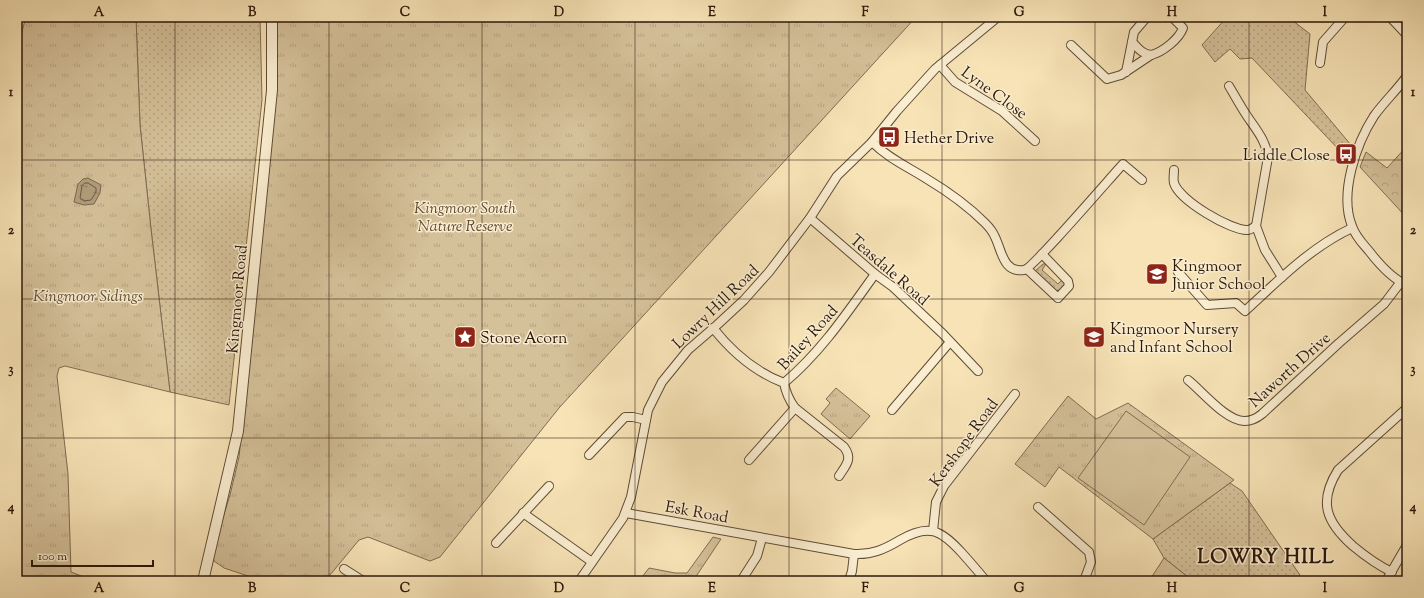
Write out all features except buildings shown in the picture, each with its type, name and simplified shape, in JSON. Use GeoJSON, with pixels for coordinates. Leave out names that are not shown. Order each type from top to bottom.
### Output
{"type":"FeatureCollection","features":[{"type":"Feature","properties":{"kind":"street","name":"Kingmoor Road"},"geometry":{"type":"LineString","coordinates":[[203,581],[238,431],[272,90],[272,17]]}},
{"type":"Feature","properties":{"kind":"street","name":"Lowry Hill Road"},"geometry":{"type":"LineString","coordinates":[[579,581],[626,513],[632,496],[648,410],[662,382],[688,350],[744,300],[769,272],[810,218],[837,176],[872,142],[897,111],[940,65],[998,17]]}},
{"type":"Feature","properties":{"kind":"street"},"geometry":{"type":"LineString","coordinates":[[1126,72],[1134,32],[1148,17]]}},
{"type":"Feature","properties":{"kind":"street"},"geometry":{"type":"LineString","coordinates":[[1132,42],[1141,52],[1146,55],[1157,54],[1182,32],[1183,28],[1172,17]]}},
{"type":"Feature","properties":{"kind":"street"},"geometry":{"type":"LineString","coordinates":[[1320,63],[1323,42],[1345,17]]}},
{"type":"Feature","properties":{"kind":"street"},"geometry":{"type":"LineString","coordinates":[[1390,17],[1407,35]]}},
{"type":"Feature","properties":{"kind":"street"},"geometry":{"type":"LineString","coordinates":[[1071,44],[1107,79],[1126,72],[1151,55]]}},
{"type":"Feature","properties":{"kind":"street","name":"Lyne Close"},"geometry":{"type":"LineString","coordinates":[[940,65],[955,82],[1002,111],[1035,141]]}},
{"type":"Feature","properties":{"kind":"street"},"geometry":{"type":"LineString","coordinates":[[1404,284],[1378,263],[1352,228],[1349,219],[1348,189],[1355,158],[1364,135],[1374,116],[1407,76]]}},
{"type":"Feature","properties":{"kind":"street"},"geometry":{"type":"LineString","coordinates":[[1229,86],[1246,115],[1262,137],[1267,149],[1268,157],[1256,226],[1265,250],[1282,277]]}},
{"type":"Feature","properties":{"kind":"street"},"geometry":{"type":"LineString","coordinates":[[872,142],[890,157],[938,187],[985,223],[995,236],[1006,264],[1016,269],[1023,270],[1028,269],[1123,164],[1142,180]]}},
{"type":"Feature","properties":{"kind":"street"},"geometry":{"type":"LineString","coordinates":[[1172,175],[1174,183],[1178,189],[1194,205],[1205,213],[1238,228],[1248,230],[1256,226]]}},
{"type":"Feature","properties":{"kind":"street","name":"Teasdale Road"},"geometry":{"type":"LineString","coordinates":[[810,218],[875,274],[893,287],[978,371]]}},
{"type":"Feature","properties":{"kind":"street"},"geometry":{"type":"LineString","coordinates":[[1178,272],[1207,305],[1236,303],[1246,311],[1311,252],[1339,234],[1352,228]]}},
{"type":"Feature","properties":{"kind":"street"},"geometry":{"type":"LineString","coordinates":[[1028,269],[1058,298],[1070,286],[1068,281],[1042,254]]}},
{"type":"Feature","properties":{"kind":"street","name":"Bailey Road"},"geometry":{"type":"LineString","coordinates":[[713,328],[725,343],[738,355],[771,378],[784,383],[810,358],[835,330],[875,274]]}},
{"type":"Feature","properties":{"kind":"street","name":"Naworth Drive"},"geometry":{"type":"LineString","coordinates":[[1188,380],[1203,395],[1230,416],[1244,422],[1253,420],[1262,414],[1384,304],[1404,284]]}},
{"type":"Feature","properties":{"kind":"street"},"geometry":{"type":"LineString","coordinates":[[892,410],[950,342]]}},
{"type":"Feature","properties":{"kind":"street"},"geometry":{"type":"LineString","coordinates":[[784,383],[790,402],[795,408],[844,447],[848,453],[849,459],[839,476]]}},
{"type":"Feature","properties":{"kind":"street","name":"Kershope Road"},"geometry":{"type":"LineString","coordinates":[[933,531],[936,502],[944,486],[1015,394]]}},
{"type":"Feature","properties":{"kind":"street"},"geometry":{"type":"LineString","coordinates":[[749,460],[795,408]]}},
{"type":"Feature","properties":{"kind":"street"},"geometry":{"type":"LineString","coordinates":[[1392,572],[1365,556],[1342,537],[1334,528],[1330,520],[1327,498],[1331,480],[1338,470],[1407,408]]}},
{"type":"Feature","properties":{"kind":"street"},"geometry":{"type":"LineString","coordinates":[[589,455],[625,417],[646,420]]}},
{"type":"Feature","properties":{"kind":"street"},"geometry":{"type":"LineString","coordinates":[[496,543],[549,486]]}},
{"type":"Feature","properties":{"kind":"street"},"geometry":{"type":"LineString","coordinates":[[1038,507],[1090,552],[1091,562],[1084,581]]}},
{"type":"Feature","properties":{"kind":"street"},"geometry":{"type":"LineString","coordinates":[[524,513],[592,562]]}},
{"type":"Feature","properties":{"kind":"street","name":"Esk Road"},"geometry":{"type":"LineString","coordinates":[[626,513],[854,554],[878,552],[915,533],[933,531]]}},
{"type":"Feature","properties":{"kind":"street"},"geometry":{"type":"LineString","coordinates":[[933,531],[941,534],[951,541],[986,581]]}},
{"type":"Feature","properties":{"kind":"street"},"geometry":{"type":"LineString","coordinates":[[741,581],[757,556],[762,538]]}},
{"type":"Feature","properties":{"kind":"street"},"geometry":{"type":"LineString","coordinates":[[1386,581],[1407,545]]}},
{"type":"Feature","properties":{"kind":"street"},"geometry":{"type":"LineString","coordinates":[[849,581],[854,554]]}},
{"type":"Feature","properties":{"kind":"street"},"geometry":{"type":"LineString","coordinates":[[344,570],[363,581]]}},
{"type":"Feature","properties":{"kind":"green space","name":"Kingmoor Sidings"},"geometry":{"type":"Polygon","coordinates":[[[26,17],[136,17],[140,125],[170,392],[65,366],[59,368],[57,376],[68,474],[71,572],[89,579],[88,581],[17,581],[17,49],[26,17]]]}},
{"type":"Feature","properties":{"kind":"green space"},"geometry":{"type":"Polygon","coordinates":[[[136,17],[260,17],[262,100],[229,405],[170,392],[140,125],[136,17]]]}},
{"type":"Feature","properties":{"kind":"green space","name":"Kingmoor South Nature Reserve"},"geometry":{"type":"Polygon","coordinates":[[[276,17],[916,17],[559,408],[440,557],[430,561],[368,537],[359,540],[325,581],[263,581],[224,568],[214,561],[212,553],[230,495],[239,457],[259,264],[276,17]]]}},
{"type":"Feature","properties":{"kind":"green space"},"geometry":{"type":"Polygon","coordinates":[[[1227,17],[1264,17],[1269,22],[1274,17],[1288,17],[1310,34],[1305,90],[1351,145],[1342,153],[1252,58],[1240,59],[1230,49],[1215,62],[1202,45],[1227,17]]]}},
{"type":"Feature","properties":{"kind":"green space"},"geometry":{"type":"Polygon","coordinates":[[[1407,146],[1407,218],[1360,167],[1366,152],[1387,168],[1407,146]]]}},
{"type":"Feature","properties":{"kind":"green space"},"geometry":{"type":"Polygon","coordinates":[[[1043,264],[1046,264],[1042,270],[1058,284],[1063,279],[1065,285],[1064,290],[1060,291],[1052,289],[1036,275],[1035,271],[1043,264]]]}},
{"type":"Feature","properties":{"kind":"green space"},"geometry":{"type":"Polygon","coordinates":[[[836,388],[870,416],[850,439],[821,414],[830,403],[826,399],[836,388]]]}},
{"type":"Feature","properties":{"kind":"green space"},"geometry":{"type":"Polygon","coordinates":[[[1068,396],[1096,419],[1128,403],[1234,480],[1153,539],[1059,467],[1045,487],[1015,464],[1068,396]]]}},
{"type":"Feature","properties":{"kind":"green space"},"geometry":{"type":"Polygon","coordinates":[[[1126,411],[1190,457],[1144,525],[1078,478],[1126,411]]]}},
{"type":"Feature","properties":{"kind":"green space"},"geometry":{"type":"Polygon","coordinates":[[[1230,483],[1242,491],[1300,575],[1294,581],[1193,581],[1164,558],[1153,539],[1230,483]]]}},
{"type":"Feature","properties":{"kind":"green space"},"geometry":{"type":"Polygon","coordinates":[[[713,537],[721,539],[693,581],[639,581],[649,568],[675,573],[687,573],[713,537]]]}},
{"type":"Feature","properties":{"kind":"green space"},"geometry":{"type":"Polygon","coordinates":[[[1164,558],[1193,581],[1149,581],[1164,558]]]}},
{"type":"Feature","properties":{"kind":"water"},"geometry":{"type":"Polygon","coordinates":[[[88,178],[101,185],[100,193],[94,204],[84,205],[74,202],[78,184],[83,179],[88,178]]]}},
{"type":"Feature","properties":{"kind":"place","name":"Hether Drive"},"geometry":{"type":"Point","coordinates":[889,137]}},
{"type":"Feature","properties":{"kind":"place","name":"Liddle Close"},"geometry":{"type":"Point","coordinates":[1346,154]}},
{"type":"Feature","properties":{"kind":"place","name":"Kingmoor Junior School"},"geometry":{"type":"Point","coordinates":[1157,274]}},
{"type":"Feature","properties":{"kind":"place","name":"Stone Acorn"},"geometry":{"type":"Point","coordinates":[465,337]}},
{"type":"Feature","properties":{"kind":"place","name":"Kingmoor Nursery and Infant School"},"geometry":{"type":"Point","coordinates":[1094,337]}},
{"type":"Feature","properties":{"kind":"district","name":"LOWRY HILL"},"geometry":{"type":"Point","coordinates":[1266,556]}}]}
